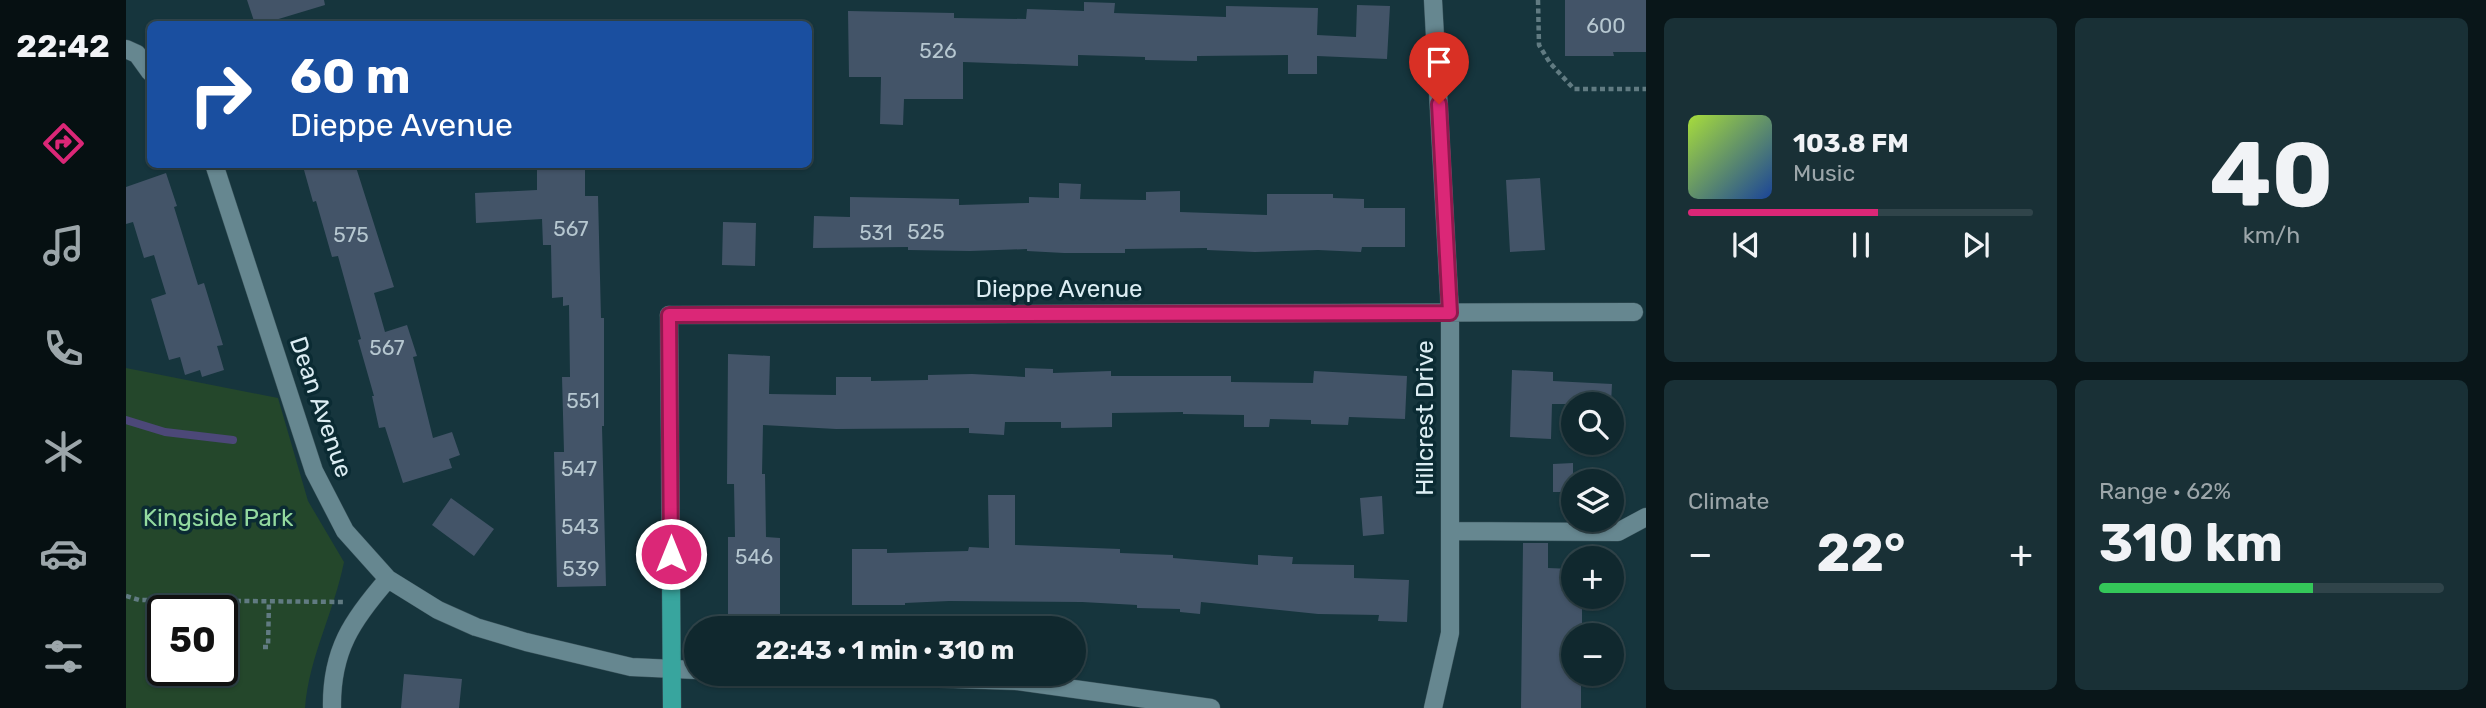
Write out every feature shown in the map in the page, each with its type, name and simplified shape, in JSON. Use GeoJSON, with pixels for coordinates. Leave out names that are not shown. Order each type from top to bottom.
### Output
{"type":"FeatureCollection","features":[{"type":"Feature","properties":{"kind":"main road"},"geometry":{"type":"LineString","coordinates":[[669,315],[672,708]]}},
{"type":"Feature","properties":{"kind":"street","name":"Hillcrest Drive"},"geometry":{"type":"LineString","coordinates":[[1433,0],[1450,313],[1450,634],[1433,708]]}},
{"type":"Feature","properties":{"kind":"street"},"geometry":{"type":"LineString","coordinates":[[126,49],[137,54],[147,68]]}},
{"type":"Feature","properties":{"kind":"street","name":"Dean Avenue"},"geometry":{"type":"LineString","coordinates":[[215,168],[314,471],[345,531],[388,579],[438,610],[476,627],[612,664],[684,670]]}},
{"type":"Feature","properties":{"kind":"street","name":"Dieppe Avenue"},"geometry":{"type":"LineString","coordinates":[[669,315],[1634,312]]}},
{"type":"Feature","properties":{"kind":"street"},"geometry":{"type":"LineString","coordinates":[[1450,531],[1618,532],[1646,517]]}},
{"type":"Feature","properties":{"kind":"street"},"geometry":{"type":"LineString","coordinates":[[332,708],[332,687],[343,640],[362,609],[388,579]]}},
{"type":"Feature","properties":{"kind":"street"},"geometry":{"type":"LineString","coordinates":[[1052,686],[1211,708]]}},
{"type":"Feature","properties":{"kind":"path"},"geometry":{"type":"LineString","coordinates":[[1538,0],[1539,45],[1574,89],[1646,89]]}},
{"type":"Feature","properties":{"kind":"path"},"geometry":{"type":"LineString","coordinates":[[126,596],[139,600],[344,601],[362,609]]}},
{"type":"Feature","properties":{"kind":"path"},"geometry":{"type":"LineString","coordinates":[[262,647],[268,647],[269,601]]}},
{"type":"Feature","properties":{"kind":"green space","name":"Kingside Park"},"geometry":{"type":"Polygon","coordinates":[[[126,368],[278,398],[308,501],[344,562],[311,671],[305,708],[126,708],[126,368]]]}},
{"type":"Feature","properties":{"kind":"building"},"geometry":{"type":"Polygon","coordinates":[[[247,0],[324,0],[325,5],[272,21],[254,21],[247,0]]]}},
{"type":"Feature","properties":{"kind":"building"},"geometry":{"type":"Polygon","coordinates":[[[1565,0],[1646,0],[1646,52],[1613,52],[1614,56],[1565,56],[1565,0]]]}},
{"type":"Feature","properties":{"kind":"building"},"geometry":{"type":"Polygon","coordinates":[[[1084,2],[1115,3],[1114,13],[1226,17],[1226,6],[1318,8],[1317,35],[1356,37],[1357,5],[1390,6],[1387,59],[1317,56],[1317,74],[1288,74],[1288,55],[1197,56],[1197,61],[1078,55],[1078,66],[963,62],[963,99],[904,99],[903,125],[880,124],[881,77],[849,77],[848,11],[954,13],[954,18],[1026,19],[1027,9],[1084,11],[1084,2]]]}},
{"type":"Feature","properties":{"kind":"building"},"geometry":{"type":"Polygon","coordinates":[[[356,168],[394,287],[374,293],[385,332],[407,325],[417,356],[413,357],[433,438],[452,432],[460,455],[449,459],[452,468],[403,483],[385,427],[379,428],[374,396],[358,340],[361,339],[338,256],[332,257],[304,170],[356,168]]]}},
{"type":"Feature","properties":{"kind":"building"},"geometry":{"type":"Polygon","coordinates":[[[537,168],[585,168],[585,196],[598,196],[601,318],[604,318],[602,426],[606,586],[557,587],[554,452],[564,452],[562,377],[570,377],[569,305],[563,306],[563,297],[552,298],[551,245],[543,245],[542,219],[476,223],[475,193],[537,190],[537,168]]]}},
{"type":"Feature","properties":{"kind":"building"},"geometry":{"type":"Polygon","coordinates":[[[166,173],[198,285],[204,283],[223,345],[217,346],[224,370],[202,377],[200,370],[185,375],[180,357],[169,360],[151,299],[166,294],[154,255],[144,258],[133,222],[126,224],[126,187],[166,173]]]}},
{"type":"Feature","properties":{"kind":"building"},"geometry":{"type":"Polygon","coordinates":[[[1540,178],[1545,250],[1510,252],[1506,180],[1540,178]]]}},
{"type":"Feature","properties":{"kind":"building"},"geometry":{"type":"Polygon","coordinates":[[[1059,183],[1081,184],[1080,199],[1146,200],[1146,192],[1180,191],[1180,212],[1267,215],[1267,194],[1333,194],[1333,198],[1364,199],[1364,208],[1405,208],[1405,247],[1362,247],[1361,252],[1255,252],[1207,248],[1125,249],[1125,253],[1064,253],[1027,249],[908,250],[908,247],[813,248],[814,216],[850,217],[850,197],[959,199],[959,205],[1029,203],[1029,197],[1059,198],[1059,183]]]}},
{"type":"Feature","properties":{"kind":"building"},"geometry":{"type":"Polygon","coordinates":[[[723,222],[756,223],[755,266],[722,265],[723,222]]]}},
{"type":"Feature","properties":{"kind":"building"},"geometry":{"type":"Polygon","coordinates":[[[728,354],[770,356],[769,394],[836,395],[836,377],[871,377],[871,381],[928,380],[928,375],[1025,377],[1025,368],[1053,369],[1053,373],[1111,371],[1111,376],[1231,376],[1231,382],[1313,383],[1314,371],[1407,376],[1405,419],[1349,417],[1348,425],[1311,424],[1311,420],[1270,419],[1269,427],[1244,427],[1244,415],[1183,412],[1112,413],[1112,427],[1061,428],[1061,422],[1005,422],[1004,435],[969,433],[969,428],[836,429],[763,425],[762,474],[765,474],[766,537],[780,538],[780,616],[728,616],[728,537],[735,537],[734,484],[727,484],[728,354]]]}},
{"type":"Feature","properties":{"kind":"building"},"geometry":{"type":"Polygon","coordinates":[[[1512,370],[1553,372],[1553,381],[1612,384],[1612,392],[1561,392],[1561,404],[1552,404],[1551,439],[1510,437],[1512,370]]]}},
{"type":"Feature","properties":{"kind":"building"},"geometry":{"type":"Polygon","coordinates":[[[1573,463],[1573,469],[1561,469],[1561,492],[1553,492],[1553,464],[1573,463]]]}},
{"type":"Feature","properties":{"kind":"building"},"geometry":{"type":"Polygon","coordinates":[[[988,495],[1015,495],[1015,545],[1120,549],[1120,553],[1173,555],[1173,558],[1258,565],[1258,555],[1293,557],[1292,564],[1354,565],[1354,578],[1409,580],[1407,622],[1378,621],[1379,615],[1318,614],[1201,602],[1200,614],[1180,612],[1180,609],[1082,602],[949,601],[905,605],[852,605],[852,549],[887,549],[887,553],[989,548],[988,495]]]}},
{"type":"Feature","properties":{"kind":"building"},"geometry":{"type":"Polygon","coordinates":[[[1382,496],[1384,534],[1363,536],[1360,498],[1382,496]]]}},
{"type":"Feature","properties":{"kind":"building"},"geometry":{"type":"Polygon","coordinates":[[[451,498],[494,529],[474,556],[432,525],[451,498]]]}},
{"type":"Feature","properties":{"kind":"building"},"geometry":{"type":"Polygon","coordinates":[[[1523,543],[1548,543],[1548,568],[1561,569],[1561,609],[1582,609],[1582,623],[1561,623],[1561,686],[1581,686],[1581,708],[1521,708],[1523,543]]]}},
{"type":"Feature","properties":{"kind":"building"},"geometry":{"type":"Polygon","coordinates":[[[404,674],[462,679],[459,708],[401,708],[404,674]]]}},
{"type":"Feature","properties":{"kind":"waterway"},"geometry":{"type":"LineString","coordinates":[[126,420],[165,432],[233,440]]}},
{"type":"Feature","properties":{"kind":"route"},"geometry":{"type":"LineString","coordinates":[[671,554],[669,315],[1450,313],[1439,104]]}}]}
